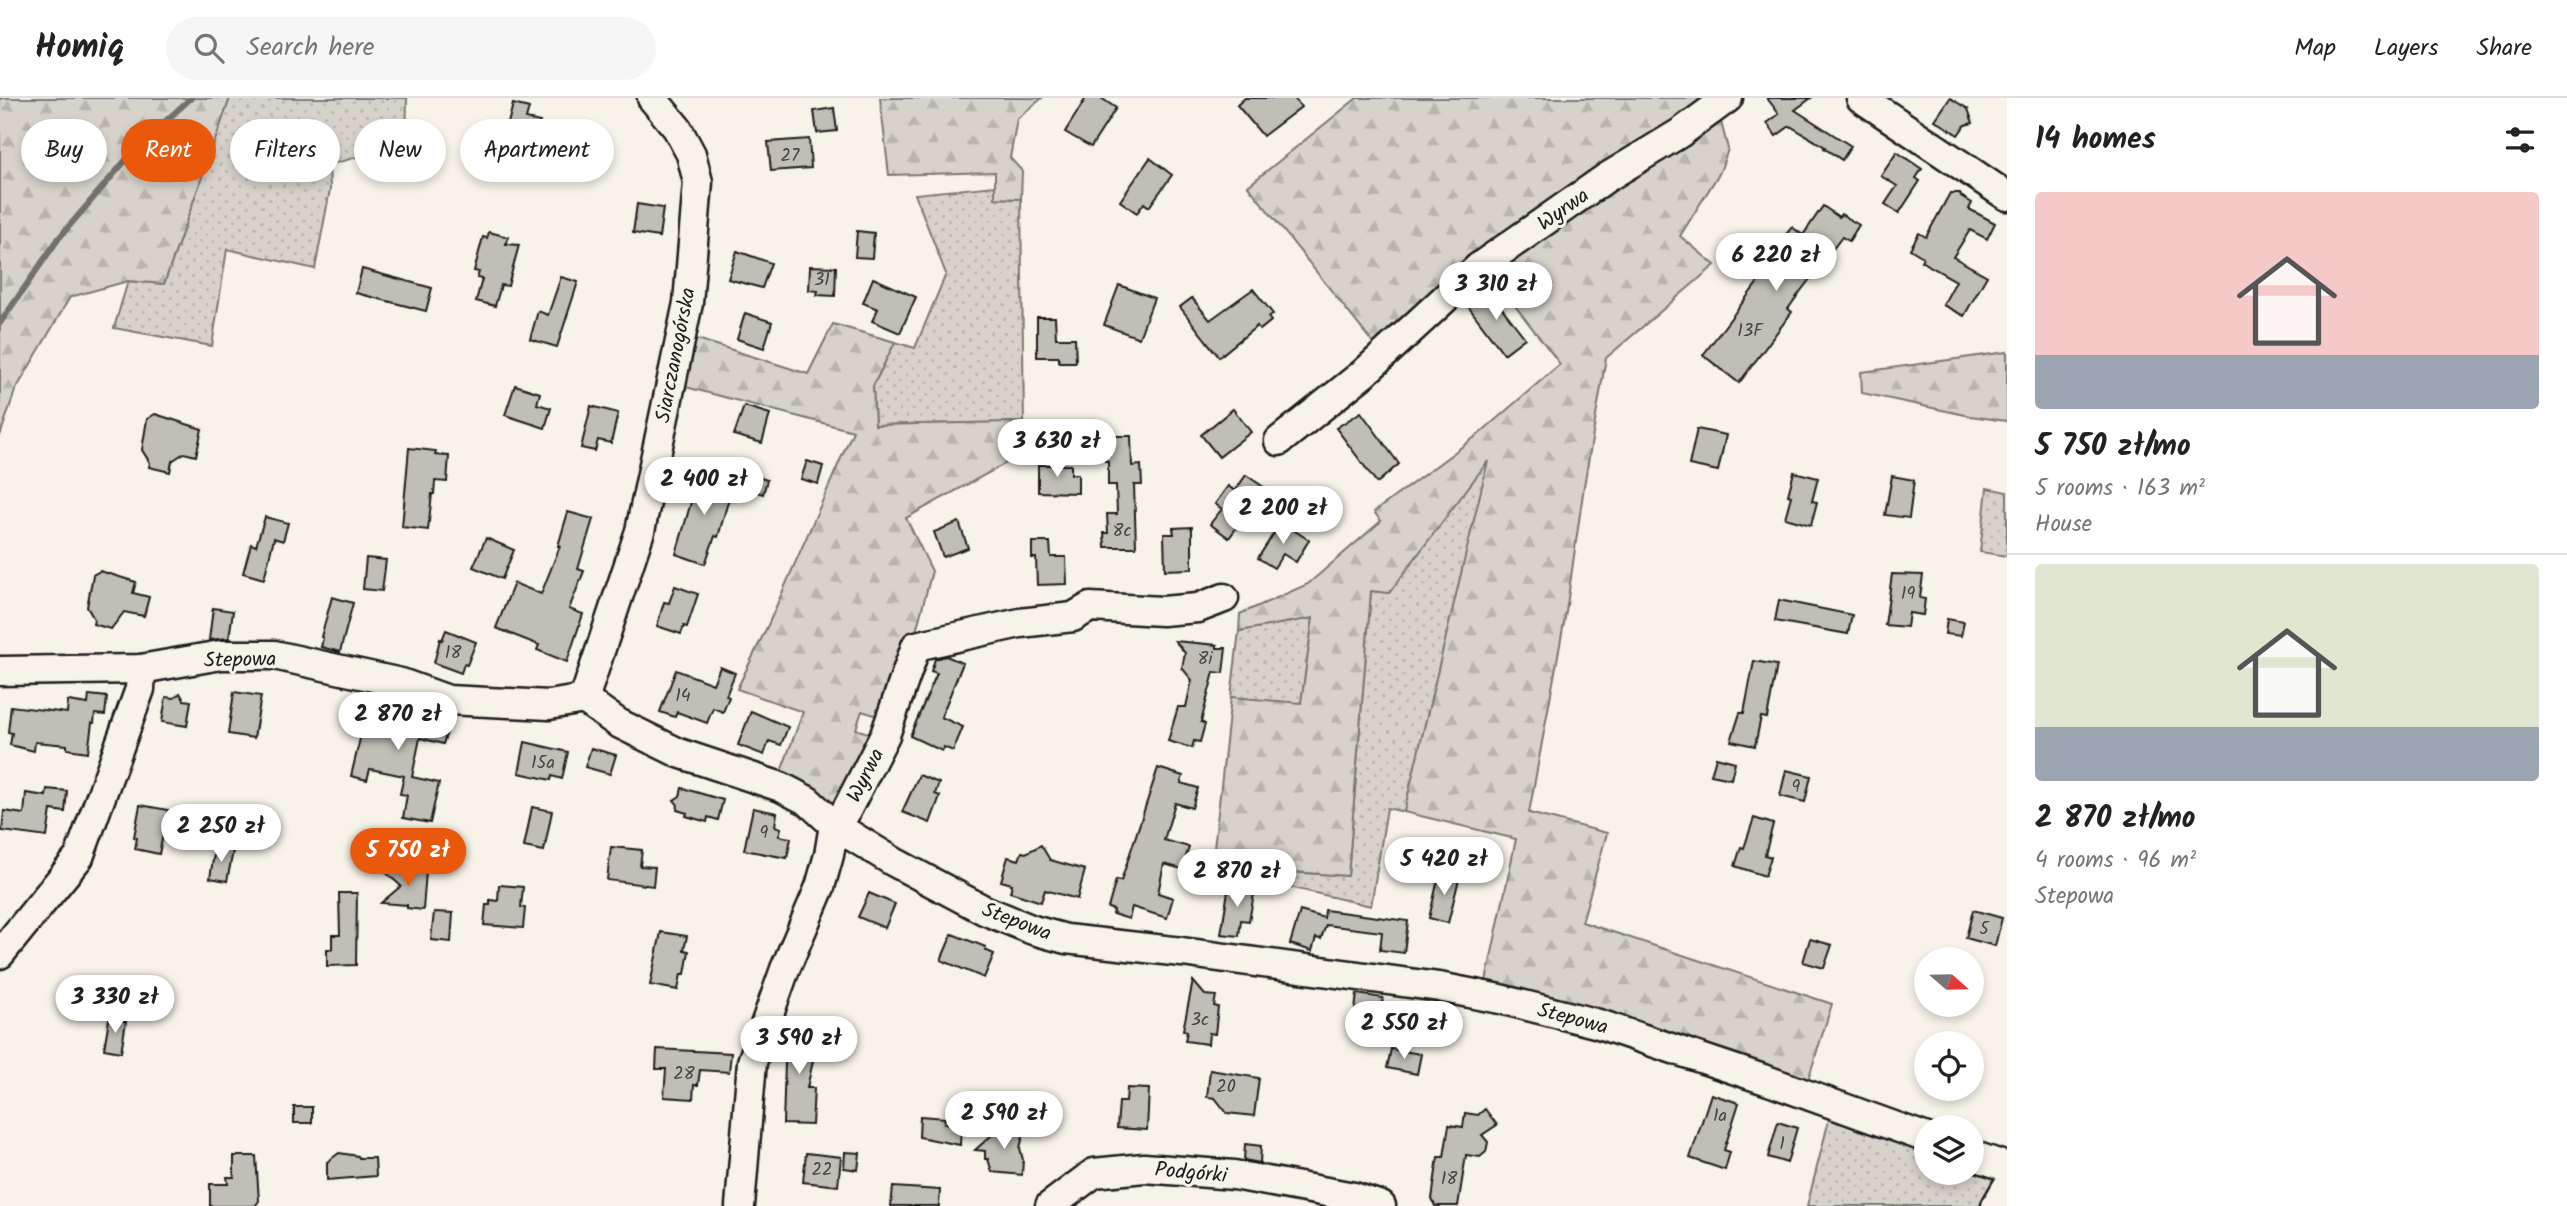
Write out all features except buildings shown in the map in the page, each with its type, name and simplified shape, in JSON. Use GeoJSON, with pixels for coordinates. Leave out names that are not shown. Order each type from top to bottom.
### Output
{"type":"FeatureCollection","features":[{"type":"Feature","properties":{"kind":"street","name":"Siarczanogórska"},"geometry":{"type":"LineString","coordinates":[[584,699],[640,531],[688,303],[698,182],[691,153],[677,128],[652,98]]}},
{"type":"Feature","properties":{"kind":"street","name":"Wyrwa"},"geometry":{"type":"LineString","coordinates":[[1279,441],[1364,373],[1479,267],[1605,178],[1680,133],[1728,98]]}},
{"type":"Feature","properties":{"kind":"street"},"geometry":{"type":"LineString","coordinates":[[1861,98],[2007,196]]}},
{"type":"Feature","properties":{"kind":"street","name":"Wyrwa"},"geometry":{"type":"LineString","coordinates":[[740,1206],[752,1062],[785,969],[820,887],[834,825],[845,813],[885,735],[916,646],[1020,623],[1073,617],[1090,607],[1162,611],[1198,608],[1224,598]]}},
{"type":"Feature","properties":{"kind":"street","name":"Stepowa"},"geometry":{"type":"LineString","coordinates":[[0,671],[141,669],[221,655],[274,655],[401,683],[449,700],[549,705],[584,699],[618,723],[679,753],[781,787],[808,801],[834,825],[894,862],[984,910],[1033,930],[1066,939],[1182,951],[1439,986],[1500,999],[1599,1024],[1914,1133]]}},
{"type":"Feature","properties":{"kind":"street"},"geometry":{"type":"LineString","coordinates":[[0,954],[79,857],[140,689],[141,669]]}},
{"type":"Feature","properties":{"kind":"street"},"geometry":{"type":"LineString","coordinates":[[1984,1159],[2007,1167]]}},
{"type":"Feature","properties":{"kind":"street","name":"Podgórki"},"geometry":{"type":"LineString","coordinates":[[1049,1206],[1094,1173],[1144,1168],[1234,1175],[1354,1197],[1381,1206]]}},
{"type":"Feature","properties":{"kind":"street"},"geometry":{"type":"LineString","coordinates":[[1996,1206],[2007,1187]]}},
{"type":"Feature","properties":{"kind":"green space"},"geometry":{"type":"Polygon","coordinates":[[[0,98],[230,98],[216,137],[216,119],[121,119],[121,182],[200,182],[164,284],[128,281],[70,297],[15,391],[0,436],[0,98]]]}},
{"type":"Feature","properties":{"kind":"green space"},"geometry":{"type":"Polygon","coordinates":[[[230,98],[407,98],[407,119],[354,119],[354,158],[340,162],[340,119],[230,119],[230,182],[330,182],[315,269],[227,249],[212,346],[114,328],[128,281],[164,284],[200,182],[216,182],[216,137],[230,98]]]}},
{"type":"Feature","properties":{"kind":"green space"},"geometry":{"type":"Polygon","coordinates":[[[880,98],[1042,98],[1017,119],[1010,158],[1022,171],[1021,199],[995,198],[995,172],[889,175],[880,98]]]}},
{"type":"Feature","properties":{"kind":"green space"},"geometry":{"type":"Polygon","coordinates":[[[1357,98],[1711,98],[1377,348],[1248,186],[1357,98]]]}},
{"type":"Feature","properties":{"kind":"green space"},"geometry":{"type":"Polygon","coordinates":[[[1721,122],[1728,149],[1720,172],[1680,236],[1715,265],[1606,358],[1566,612],[1529,813],[1607,833],[1582,922],[1832,1004],[1807,1083],[1485,986],[1516,839],[1404,812],[1488,461],[1389,593],[1371,591],[1348,876],[1212,866],[1231,697],[1301,703],[1313,618],[1239,631],[1240,614],[1308,584],[1381,521],[1374,512],[1479,434],[1560,364],[1485,267],[1617,177],[1721,122]]]}},
{"type":"Feature","properties":{"kind":"green space"},"geometry":{"type":"Polygon","coordinates":[[[995,186],[995,198],[1021,199],[1024,422],[875,425],[873,386],[895,342],[915,348],[946,274],[915,194],[995,186]]]}},
{"type":"Feature","properties":{"kind":"green space"},"geometry":{"type":"Polygon","coordinates":[[[833,324],[895,342],[873,386],[875,425],[1012,422],[1012,460],[906,518],[932,571],[915,635],[884,718],[862,711],[856,729],[874,735],[836,815],[779,777],[803,712],[737,689],[853,431],[682,386],[691,337],[808,374],[833,324]]]}},
{"type":"Feature","properties":{"kind":"green space"},"geometry":{"type":"Polygon","coordinates":[[[2007,352],[2007,421],[1970,416],[1862,393],[1861,372],[2007,352]]]}},
{"type":"Feature","properties":{"kind":"green space"},"geometry":{"type":"Polygon","coordinates":[[[1489,459],[1404,812],[1387,808],[1371,906],[1272,883],[1272,871],[1348,876],[1371,591],[1389,593],[1489,459]]]}},
{"type":"Feature","properties":{"kind":"green space"},"geometry":{"type":"Polygon","coordinates":[[[1987,488],[2007,492],[2007,556],[1980,552],[1987,488]]]}},
{"type":"Feature","properties":{"kind":"green space"},"geometry":{"type":"Polygon","coordinates":[[[1313,618],[1301,704],[1231,697],[1239,631],[1313,618]]]}},
{"type":"Feature","properties":{"kind":"green space"},"geometry":{"type":"Polygon","coordinates":[[[1831,1112],[1914,1142],[1914,1185],[1984,1185],[1984,1167],[1990,1169],[1996,1190],[1987,1206],[1807,1206],[1831,1112]]]}},
{"type":"Feature","properties":{"kind":"waterway"},"geometry":{"type":"LineString","coordinates":[[0,323],[59,238],[137,147],[191,98]]}}]}
